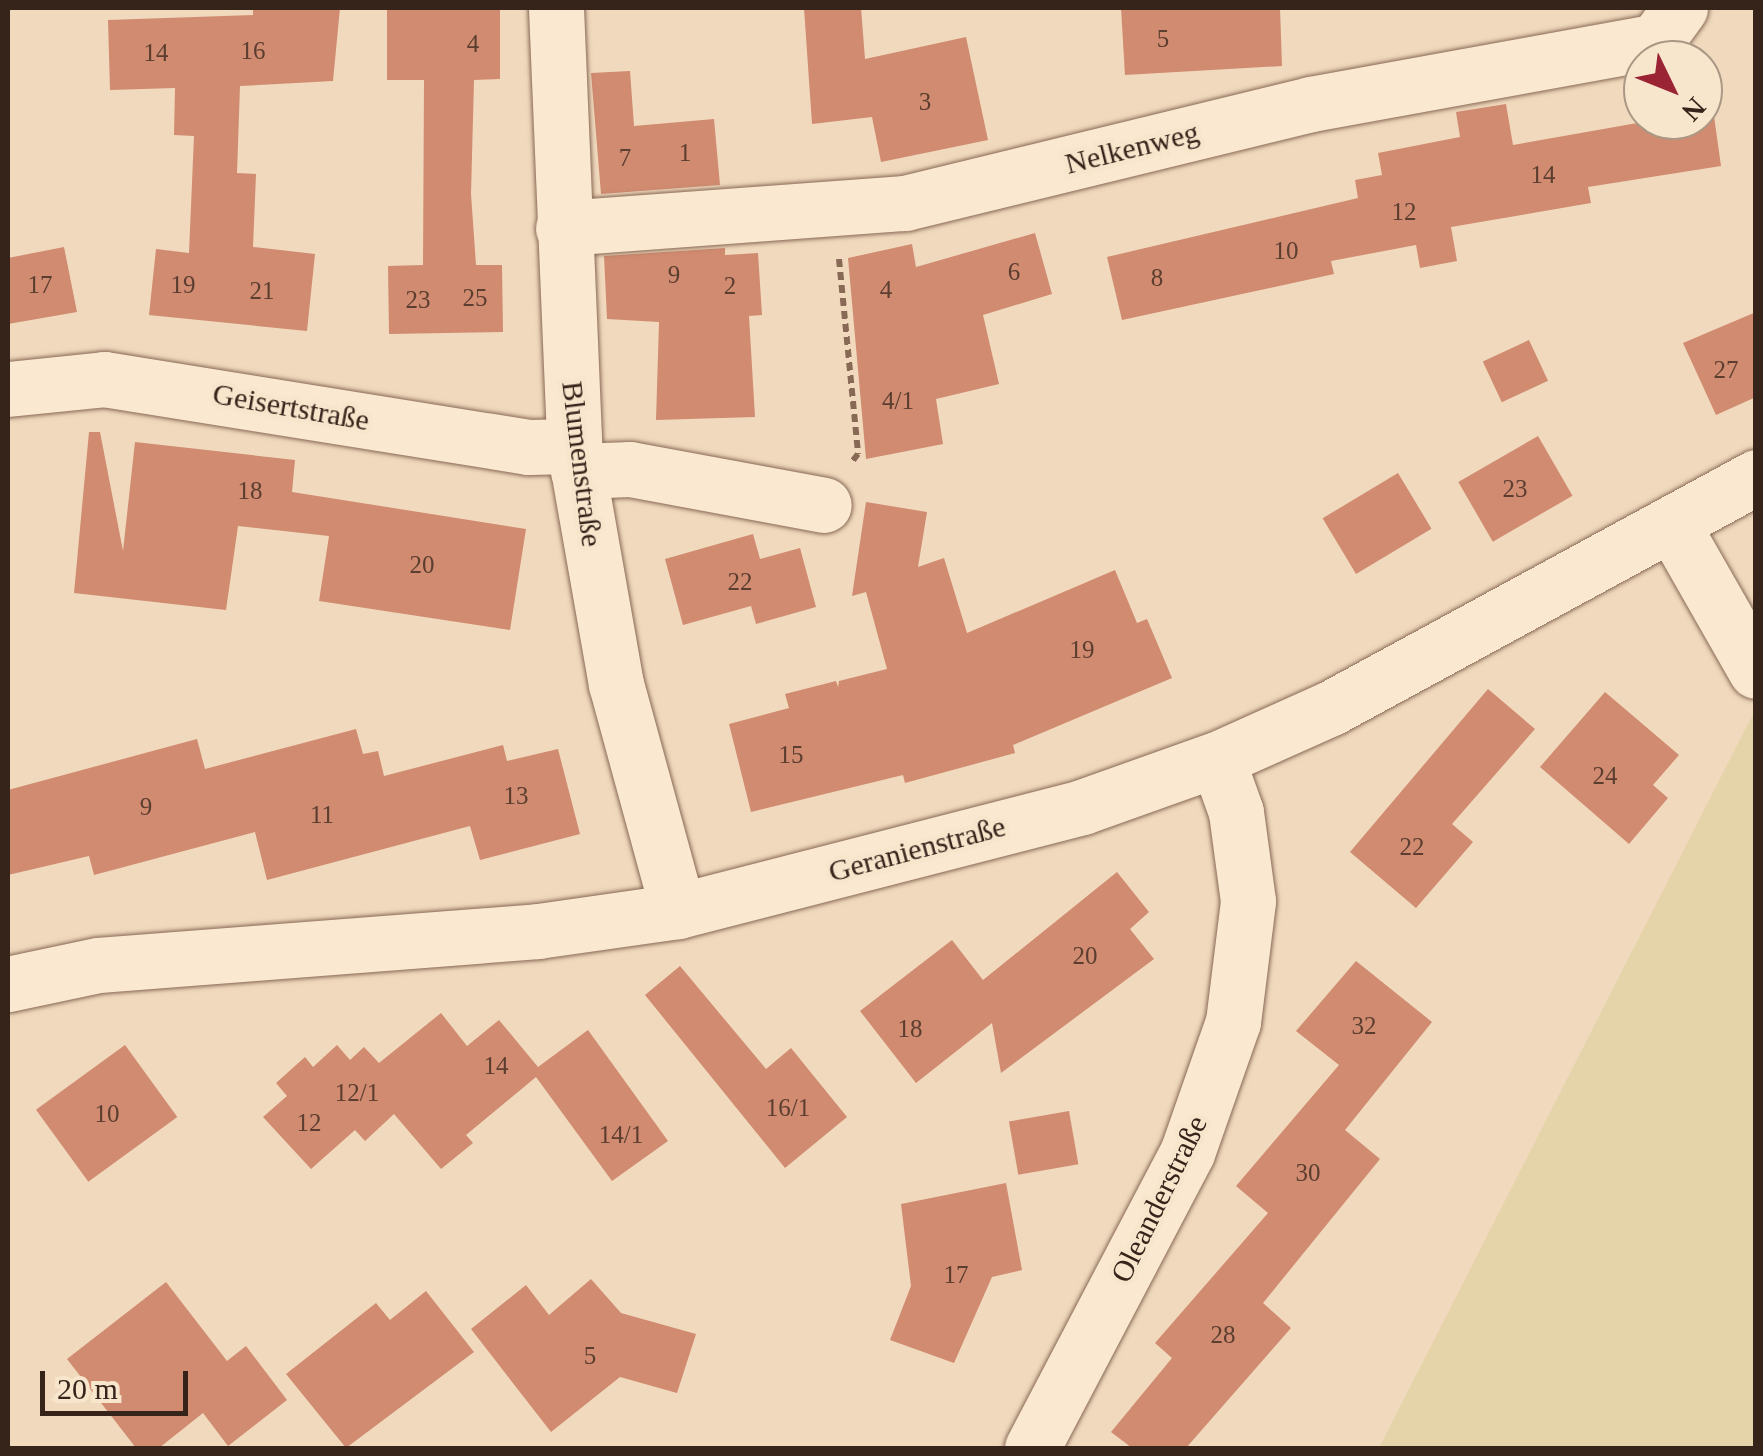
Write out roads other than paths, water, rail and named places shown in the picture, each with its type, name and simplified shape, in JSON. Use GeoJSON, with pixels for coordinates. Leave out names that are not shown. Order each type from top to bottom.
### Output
{"type":"FeatureCollection","features":[{"type":"Feature","properties":{"kind":"street","name":"Blumenstraße"},"geometry":{"type":"LineString","coordinates":[[556,8],[576,458],[616,684],[678,911]]}},
{"type":"Feature","properties":{"kind":"street","name":"Nelkenweg"},"geometry":{"type":"LineString","coordinates":[[563,228],[835,213],[905,204],[1311,104],[1656,40],[1680,8]]}},
{"type":"Feature","properties":{"kind":"street","name":"Geisertstraße"},"geometry":{"type":"LineString","coordinates":[[8,390],[104,379],[511,444],[824,505]]}},
{"type":"Feature","properties":{"kind":"street","name":"Geranienstraße"},"geometry":{"type":"LineString","coordinates":[[8,984],[98,965],[538,931],[678,911],[1082,807],[1217,758],[1331,708],[1756,477]]}},
{"type":"Feature","properties":{"kind":"street"},"geometry":{"type":"LineString","coordinates":[[1672,524],[1756,670]]}},
{"type":"Feature","properties":{"kind":"street","name":"Oleanderstraße"},"geometry":{"type":"LineString","coordinates":[[1032,1448],[1187,1153],[1233,1022],[1248,901],[1236,812],[1217,758]]}}]}
